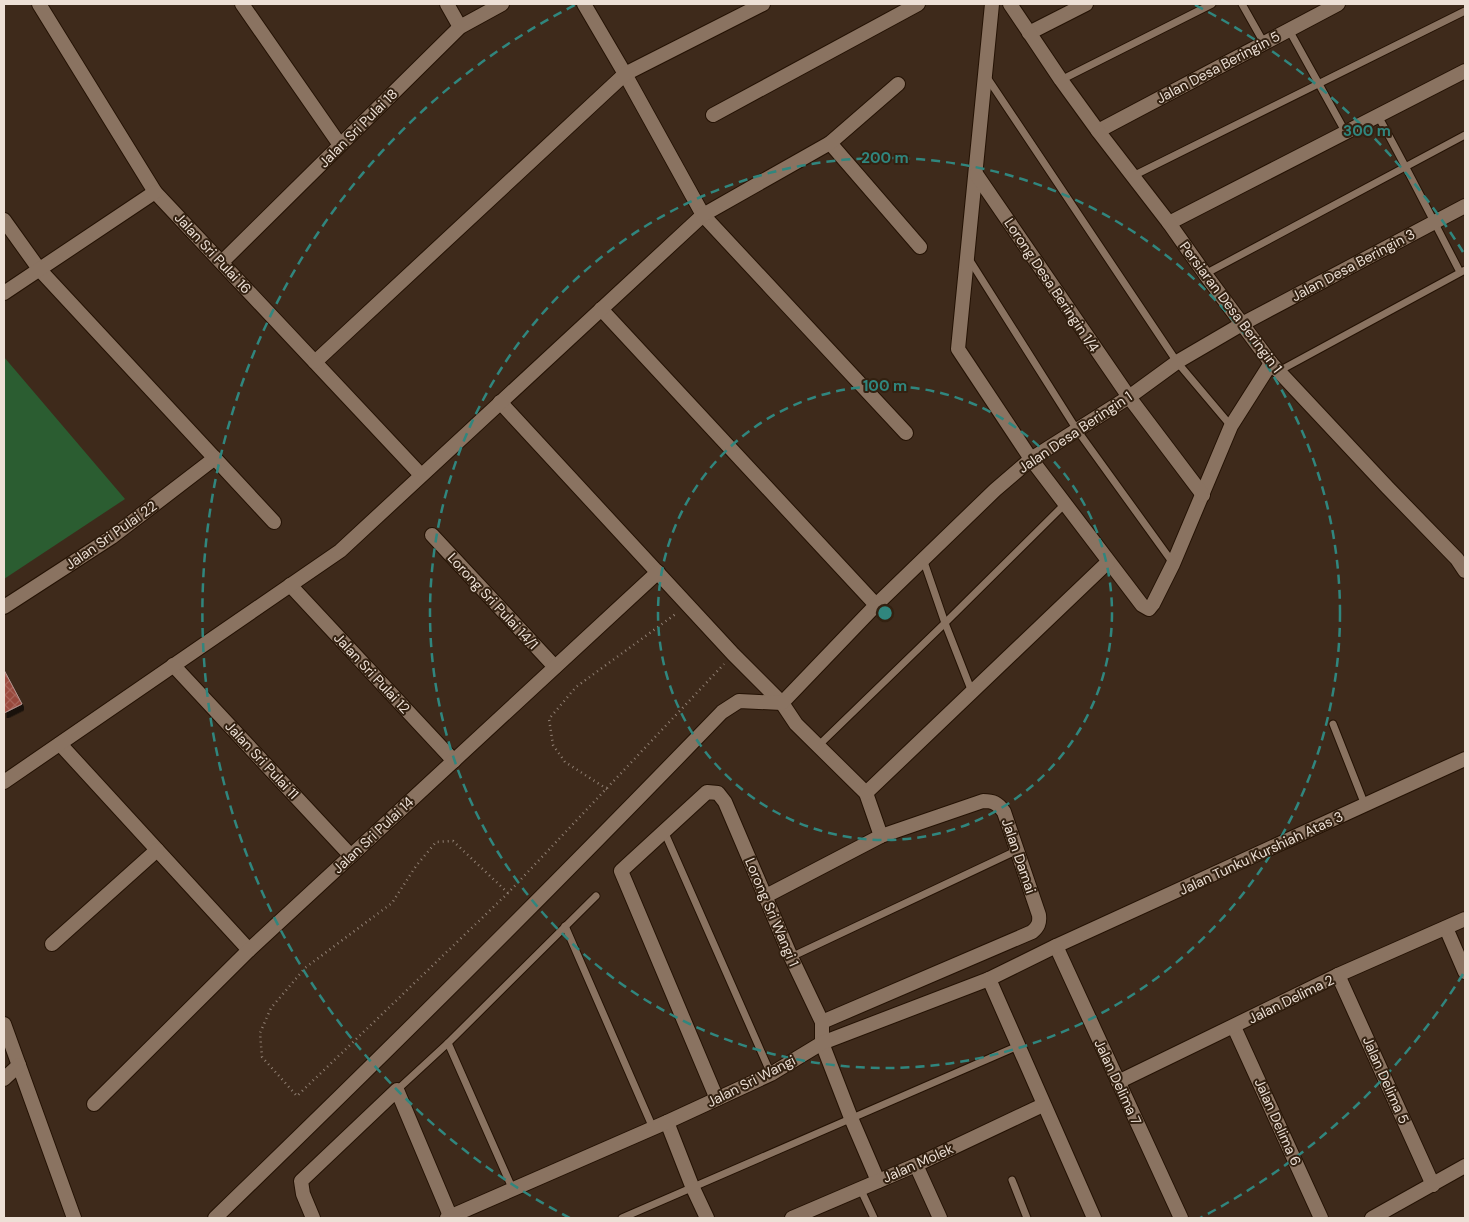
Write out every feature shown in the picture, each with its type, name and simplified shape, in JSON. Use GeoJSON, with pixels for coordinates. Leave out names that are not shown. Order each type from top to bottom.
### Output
{"type":"FeatureCollection","features":[{"type":"Feature","properties":{"kind":"street","name":"Jalan Sri Pulai 16"},"geometry":{"type":"LineString","coordinates":[[39,4],[155,192],[421,475]]}},
{"type":"Feature","properties":{"kind":"street"},"geometry":{"type":"LineString","coordinates":[[242,4],[340,145]]}},
{"type":"Feature","properties":{"kind":"street"},"geometry":{"type":"LineString","coordinates":[[447,4],[460,26]]}},
{"type":"Feature","properties":{"kind":"street","name":"Jalan Sri Pulai 18"},"geometry":{"type":"LineString","coordinates":[[222,262],[460,26],[502,4]]}},
{"type":"Feature","properties":{"kind":"street"},"geometry":{"type":"LineString","coordinates":[[584,4],[703,215],[906,433]]}},
{"type":"Feature","properties":{"kind":"street"},"geometry":{"type":"LineString","coordinates":[[315,362],[625,74],[763,4]]}},
{"type":"Feature","properties":{"kind":"street"},"geometry":{"type":"LineString","coordinates":[[713,115],[918,4]]}},
{"type":"Feature","properties":{"kind":"street"},"geometry":{"type":"LineString","coordinates":[[992,4],[958,349],[1031,459],[1108,562],[1142,605],[1149,609],[1173,564],[1231,426],[1275,367]]}},
{"type":"Feature","properties":{"kind":"street","name":"Persiaran Desa Beringin 1"},"geometry":{"type":"LineString","coordinates":[[1010,4],[1098,131],[1275,367],[1388,488],[1461,556],[1465,571]]}},
{"type":"Feature","properties":{"kind":"street"},"geometry":{"type":"LineString","coordinates":[[1029,33],[1086,4]]}},
{"type":"Feature","properties":{"kind":"street","name":"Jalan Desa Beringin 5"},"geometry":{"type":"LineString","coordinates":[[1098,131],[1338,4]]}},
{"type":"Feature","properties":{"kind":"street"},"geometry":{"type":"LineString","coordinates":[[1169,224],[1465,71]]}},
{"type":"Feature","properties":{"kind":"street"},"geometry":{"type":"LineString","coordinates":[[4,782],[340,550],[703,215],[830,142],[898,84]]}},
{"type":"Feature","properties":{"kind":"street"},"geometry":{"type":"LineString","coordinates":[[830,142],[920,247]]}},
{"type":"Feature","properties":{"kind":"street","name":"Lorong Desa Beringin 1/4"},"geometry":{"type":"LineString","coordinates":[[976,174],[1129,396],[1203,495]]}},
{"type":"Feature","properties":{"kind":"street"},"geometry":{"type":"LineString","coordinates":[[4,293],[155,192]]}},
{"type":"Feature","properties":{"kind":"street","name":"Jalan Desa Beringin 3"},"geometry":{"type":"LineString","coordinates":[[1242,324],[1465,206]]}},
{"type":"Feature","properties":{"kind":"street"},"geometry":{"type":"LineString","coordinates":[[4,220],[39,269],[274,522]]}},
{"type":"Feature","properties":{"kind":"street"},"geometry":{"type":"LineString","coordinates":[[600,309],[876,605]]}},
{"type":"Feature","properties":{"kind":"street","name":"Jalan Desa Beringin 1"},"geometry":{"type":"LineString","coordinates":[[782,703],[876,605],[995,490],[1031,459],[1129,396],[1177,362],[1242,324]]}},
{"type":"Feature","properties":{"kind":"street"},"geometry":{"type":"LineString","coordinates":[[500,402],[733,654],[782,703],[796,724],[866,794],[880,836]]}},
{"type":"Feature","properties":{"kind":"street","name":"Jalan Sri Pulai 22"},"geometry":{"type":"LineString","coordinates":[[4,607],[112,537],[215,458]]}},
{"type":"Feature","properties":{"kind":"street","name":"Lorong Sri Pulai 14/1"},"geometry":{"type":"LineString","coordinates":[[432,536],[555,667]]}},
{"type":"Feature","properties":{"kind":"street"},"geometry":{"type":"LineString","coordinates":[[866,794],[1108,562]]}},
{"type":"Feature","properties":{"kind":"street","name":"Jalan Sri Pulai 14"},"geometry":{"type":"LineString","coordinates":[[94,1104],[249,950],[658,572]]}},
{"type":"Feature","properties":{"kind":"street","name":"Jalan Sri Pulai 12"},"geometry":{"type":"LineString","coordinates":[[290,585],[454,761]]}},
{"type":"Feature","properties":{"kind":"street","name":"Jalan Sri Pulai 11"},"geometry":{"type":"LineString","coordinates":[[173,665],[351,856]]}},
{"type":"Feature","properties":{"kind":"street"},"geometry":{"type":"LineString","coordinates":[[216,1218],[593,845],[722,712],[739,700],[782,703]]}},
{"type":"Feature","properties":{"kind":"street"},"geometry":{"type":"LineString","coordinates":[[60,744],[249,950]]}},
{"type":"Feature","properties":{"kind":"street","name":"Jalan Tunku Kurshiah Atas 3"},"geometry":{"type":"LineString","coordinates":[[1056,946],[1465,759]]}},
{"type":"Feature","properties":{"kind":"street","name":"Lorong Sri Wangi 1"},"geometry":{"type":"LineString","coordinates":[[664,831],[707,792],[718,793],[725,802],[791,957],[822,1022],[822,1043]]}},
{"type":"Feature","properties":{"kind":"street","name":"Jalan Damai"},"geometry":{"type":"LineString","coordinates":[[766,896],[880,836],[983,801],[992,801],[999,804],[1004,812],[1039,915],[1040,922],[1037,928],[1032,932],[822,1022]]}},
{"type":"Feature","properties":{"kind":"street"},"geometry":{"type":"LineString","coordinates":[[664,831],[621,871],[717,1099]]}},
{"type":"Feature","properties":{"kind":"street"},"geometry":{"type":"LineString","coordinates":[[52,944],[158,850]]}},
{"type":"Feature","properties":{"kind":"street","name":"Jalan Delima 2"},"geometry":{"type":"LineString","coordinates":[[1118,1082],[1338,975],[1465,919]]}},
{"type":"Feature","properties":{"kind":"street"},"geometry":{"type":"LineString","coordinates":[[1446,928],[1465,972]]}},
{"type":"Feature","properties":{"kind":"street","name":"Jalan Sri Wangi"},"geometry":{"type":"LineString","coordinates":[[449,1218],[771,1074],[822,1043],[989,979],[1056,946]]}},
{"type":"Feature","properties":{"kind":"street","name":"Jalan Delima 7"},"geometry":{"type":"LineString","coordinates":[[1056,946],[1181,1218]]}},
{"type":"Feature","properties":{"kind":"street","name":"Jalan Delima 5"},"geometry":{"type":"LineString","coordinates":[[1338,975],[1433,1185]]}},
{"type":"Feature","properties":{"kind":"street"},"geometry":{"type":"LineString","coordinates":[[989,979],[1094,1218]]}},
{"type":"Feature","properties":{"kind":"street"},"geometry":{"type":"LineString","coordinates":[[4,1024],[74,1218]]}},
{"type":"Feature","properties":{"kind":"street","name":"Jalan Delima 6"},"geometry":{"type":"LineString","coordinates":[[1234,1027],[1321,1218]]}},
{"type":"Feature","properties":{"kind":"street"},"geometry":{"type":"LineString","coordinates":[[822,1043],[878,1181]]}},
{"type":"Feature","properties":{"kind":"street"},"geometry":{"type":"LineString","coordinates":[[4,1079],[19,1065]]}},
{"type":"Feature","properties":{"kind":"street"},"geometry":{"type":"LineString","coordinates":[[313,1218],[303,1194],[301,1181],[397,1090],[449,1218]]}},
{"type":"Feature","properties":{"kind":"street","name":"Jalan Molek"},"geometry":{"type":"LineString","coordinates":[[792,1218],[916,1165],[1043,1105]]}},
{"type":"Feature","properties":{"kind":"street"},"geometry":{"type":"LineString","coordinates":[[667,1122],[692,1186],[707,1218]]}},
{"type":"Feature","properties":{"kind":"street"},"geometry":{"type":"LineString","coordinates":[[916,1165],[940,1218]]}},
{"type":"Feature","properties":{"kind":"street"},"geometry":{"type":"LineString","coordinates":[[1372,1218],[1465,1166]]}},
{"type":"Feature","properties":{"kind":"lane"},"geometry":{"type":"LineString","coordinates":[[1061,80],[1212,4]]}},
{"type":"Feature","properties":{"kind":"lane"},"geometry":{"type":"LineString","coordinates":[[1242,4],[1264,43]]}},
{"type":"Feature","properties":{"kind":"lane"},"geometry":{"type":"LineString","coordinates":[[1133,176],[1465,11]]}},
{"type":"Feature","properties":{"kind":"lane"},"geometry":{"type":"LineString","coordinates":[[1288,30],[1346,132]]}},
{"type":"Feature","properties":{"kind":"lane"},"geometry":{"type":"LineString","coordinates":[[985,76],[1177,362],[1231,426]]}},
{"type":"Feature","properties":{"kind":"lane"},"geometry":{"type":"LineString","coordinates":[[1275,367],[1463,271],[1434,223],[1406,166],[1378,116]]}},
{"type":"Feature","properties":{"kind":"lane"},"geometry":{"type":"LineString","coordinates":[[1204,274],[1465,134]]}},
{"type":"Feature","properties":{"kind":"lane"},"geometry":{"type":"LineString","coordinates":[[968,256],[1077,430],[1173,564]]}},
{"type":"Feature","properties":{"kind":"lane"},"geometry":{"type":"LineString","coordinates":[[819,746],[1065,504]]}},
{"type":"Feature","properties":{"kind":"lane"},"geometry":{"type":"LineString","coordinates":[[924,559],[945,623],[972,692]]}},
{"type":"Feature","properties":{"kind":"lane"},"geometry":{"type":"LineString","coordinates":[[1333,724],[1365,806]]}},
{"type":"Feature","properties":{"kind":"lane"},"geometry":{"type":"LineString","coordinates":[[664,831],[771,1074]]}},
{"type":"Feature","properties":{"kind":"lane"},"geometry":{"type":"LineString","coordinates":[[791,957],[1018,850]]}},
{"type":"Feature","properties":{"kind":"lane"},"geometry":{"type":"LineString","coordinates":[[397,1090],[448,1043],[596,896]]}},
{"type":"Feature","properties":{"kind":"lane"},"geometry":{"type":"LineString","coordinates":[[565,926],[653,1128]]}},
{"type":"Feature","properties":{"kind":"lane"},"geometry":{"type":"LineString","coordinates":[[448,1043],[513,1190]]}},
{"type":"Feature","properties":{"kind":"lane"},"geometry":{"type":"LineString","coordinates":[[622,1218],[1018,1046]]}},
{"type":"Feature","properties":{"kind":"lane"},"geometry":{"type":"LineString","coordinates":[[1012,1180],[1027,1218]]}},
{"type":"Feature","properties":{"kind":"lane"},"geometry":{"type":"LineString","coordinates":[[860,1188],[874,1218]]}},
{"type":"Feature","properties":{"kind":"path"},"geometry":{"type":"LineString","coordinates":[[607,789],[565,762],[553,745],[549,719],[576,687],[688,605]]}},
{"type":"Feature","properties":{"kind":"path"},"geometry":{"type":"LineString","coordinates":[[508,894],[453,841],[436,842],[416,866],[392,903],[305,968],[271,1008],[260,1032],[262,1056],[298,1096],[508,894],[733,654]]}},
{"type":"Feature","properties":{"kind":"green space"},"geometry":{"type":"Polygon","coordinates":[[[4,357],[125,499],[4,579],[4,357]]]}},
{"type":"Feature","properties":{"kind":"building"},"geometry":{"type":"Polygon","coordinates":[[[4,670],[22,704],[4,713],[4,670]]]}}]}
